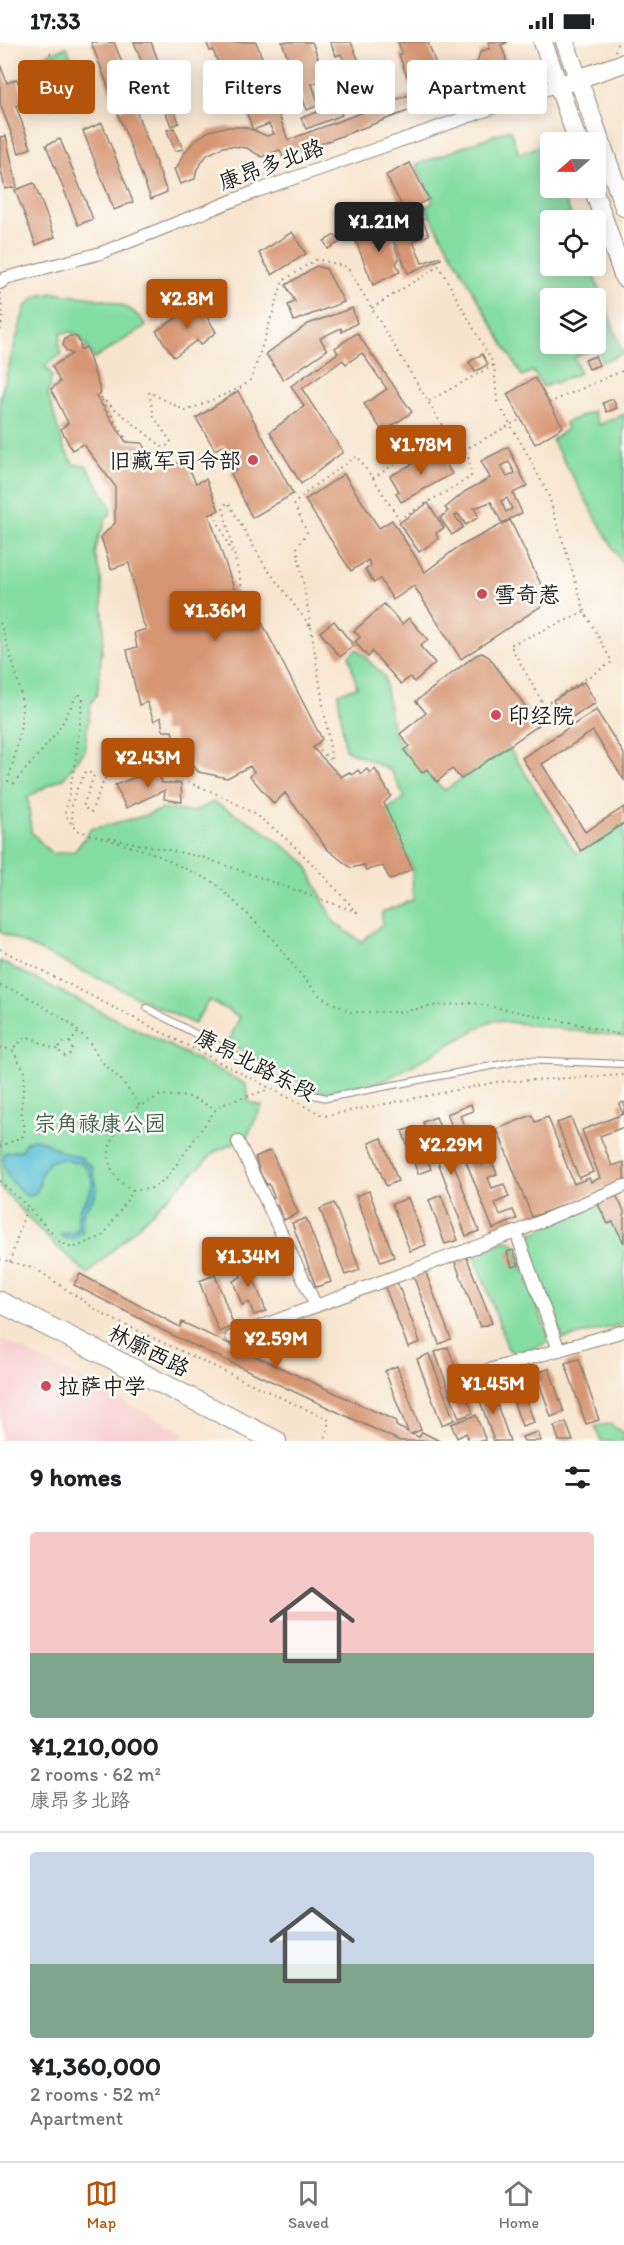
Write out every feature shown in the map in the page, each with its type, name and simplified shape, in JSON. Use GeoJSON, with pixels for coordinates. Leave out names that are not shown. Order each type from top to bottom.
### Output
{"type":"FeatureCollection","features":[{"type":"Feature","properties":{"kind":"main road"},"geometry":{"type":"LineString","coordinates":[[543,42],[574,132]]}},
{"type":"Feature","properties":{"kind":"main road"},"geometry":{"type":"LineString","coordinates":[[565,42],[624,207]]}},
{"type":"Feature","properties":{"kind":"main road"},"geometry":{"type":"LineString","coordinates":[[558,85],[624,63]]}},
{"type":"Feature","properties":{"kind":"main road"},"geometry":{"type":"LineString","coordinates":[[596,198],[624,278]]}},
{"type":"Feature","properties":{"kind":"main road","name":"林廓西路"},"geometry":{"type":"LineString","coordinates":[[0,1302],[276,1441]]}},
{"type":"Feature","properties":{"kind":"street","name":"康昂多北路"},"geometry":{"type":"LineString","coordinates":[[0,283],[6,278],[100,253],[257,191],[558,85]]}},
{"type":"Feature","properties":{"kind":"street"},"geometry":{"type":"LineString","coordinates":[[238,1142],[316,1306]]}},
{"type":"Feature","properties":{"kind":"street"},"geometry":{"type":"LineString","coordinates":[[232,1337],[516,1232],[624,1186]]}},
{"type":"Feature","properties":{"kind":"street"},"geometry":{"type":"LineString","coordinates":[[516,1232],[559,1350]]}},
{"type":"Feature","properties":{"kind":"street"},"geometry":{"type":"LineString","coordinates":[[475,1374],[624,1331]]}},
{"type":"Feature","properties":{"kind":"lane"},"geometry":{"type":"LineString","coordinates":[[147,1008],[308,1094],[327,1098],[522,1060],[624,1064]]}},
{"type":"Feature","properties":{"kind":"path"},"geometry":{"type":"LineString","coordinates":[[50,53],[53,60]]}},
{"type":"Feature","properties":{"kind":"path"},"geometry":{"type":"LineString","coordinates":[[128,442],[100,397],[164,448],[171,442],[154,417],[149,392],[186,411],[240,388],[251,380],[283,281],[317,259],[347,267],[442,424],[440,436],[373,478]]}},
{"type":"Feature","properties":{"kind":"path"},"geometry":{"type":"LineString","coordinates":[[372,308],[439,266],[494,365],[497,401],[548,494],[585,612],[612,662],[544,705],[510,645],[585,612]]}},
{"type":"Feature","properties":{"kind":"path"},"geometry":{"type":"LineString","coordinates":[[0,293],[3,314],[0,333]]}},
{"type":"Feature","properties":{"kind":"path"},"geometry":{"type":"LineString","coordinates":[[429,401],[494,365]]}},
{"type":"Feature","properties":{"kind":"path"},"geometry":{"type":"LineString","coordinates":[[549,403],[624,370]]}},
{"type":"Feature","properties":{"kind":"path"},"geometry":{"type":"LineString","coordinates":[[464,450],[521,419]]}},
{"type":"Feature","properties":{"kind":"path"},"geometry":{"type":"LineString","coordinates":[[318,749],[332,761],[297,548],[307,532],[294,504],[310,489],[356,456],[399,519],[471,477],[471,460],[464,450],[458,443],[440,436]]}},
{"type":"Feature","properties":{"kind":"path"},"geometry":{"type":"LineString","coordinates":[[250,622],[223,507],[228,502],[264,566],[311,627]]}},
{"type":"Feature","properties":{"kind":"path"},"geometry":{"type":"LineString","coordinates":[[214,513],[234,559]]}},
{"type":"Feature","properties":{"kind":"path"},"geometry":{"type":"LineString","coordinates":[[0,622],[19,687],[22,710],[16,750],[8,781],[14,783],[57,733],[78,693],[82,698],[76,758],[66,814],[76,830],[153,853],[215,883],[273,938],[321,997],[351,1012],[401,1012],[434,1006],[474,1003],[578,1024],[624,1036]]}},
{"type":"Feature","properties":{"kind":"path"},"geometry":{"type":"LineString","coordinates":[[76,830],[69,812],[76,789],[86,771],[94,775],[83,807],[91,812],[104,780],[120,755]]}},
{"type":"Feature","properties":{"kind":"path"},"geometry":{"type":"LineString","coordinates":[[97,836],[202,857],[357,912],[279,831],[234,801],[211,790],[185,782]]}},
{"type":"Feature","properties":{"kind":"path","name":"康昂北路东段"},"geometry":{"type":"LineString","coordinates":[[0,949],[324,1116],[497,1082],[624,1075]]}},
{"type":"Feature","properties":{"kind":"path"},"geometry":{"type":"LineString","coordinates":[[0,986],[20,992],[70,1023],[89,1042],[101,1061],[122,1082],[140,1106]]}},
{"type":"Feature","properties":{"kind":"path"},"geometry":{"type":"LineString","coordinates":[[58,1049],[60,1044],[70,1042],[80,1032]]}},
{"type":"Feature","properties":{"kind":"path"},"geometry":{"type":"LineString","coordinates":[[0,1048],[12,1049],[26,1037],[35,1038],[44,1046],[58,1049],[65,1056],[70,1054],[72,1049],[70,1042]]}},
{"type":"Feature","properties":{"kind":"path"},"geometry":{"type":"LineString","coordinates":[[0,1147],[23,1136],[25,1129],[21,1110],[25,1072],[12,1049]]}},
{"type":"Feature","properties":{"kind":"path"},"geometry":{"type":"LineString","coordinates":[[216,1109],[190,1097],[162,1095],[140,1106],[124,1118],[113,1134],[109,1161],[124,1186],[133,1191],[152,1188],[167,1178],[216,1109],[224,1104],[270,1089]]}},
{"type":"Feature","properties":{"kind":"path"},"geometry":{"type":"LineString","coordinates":[[0,1181],[60,1242],[74,1248],[103,1236],[133,1191]]}},
{"type":"Feature","properties":{"kind":"path"},"geometry":{"type":"LineString","coordinates":[[10,1262],[27,1206]]}},
{"type":"Feature","properties":{"kind":"path"},"geometry":{"type":"LineString","coordinates":[[0,1260],[36,1269],[106,1316],[329,1420],[325,1441]]}},
{"type":"Feature","properties":{"kind":"shaded area","name":"拉萨中学"},"geometry":{"type":"Polygon","coordinates":[[[0,1338],[186,1434],[178,1441],[0,1441],[0,1338]]]}},
{"type":"Feature","properties":{"kind":"green space"},"geometry":{"type":"Polygon","coordinates":[[[67,47],[72,60],[32,60],[67,47]]]}},
{"type":"Feature","properties":{"kind":"green space"},"geometry":{"type":"Polygon","coordinates":[[[510,129],[519,154],[540,146],[540,198],[564,198],[569,210],[540,210],[540,276],[594,276],[598,288],[540,288],[540,354],[582,354],[574,357],[580,373],[543,387],[533,371],[522,376],[425,207],[433,202],[416,165],[510,129]]]}},
{"type":"Feature","properties":{"kind":"green space"},"geometry":{"type":"Polygon","coordinates":[[[54,293],[118,304],[138,316],[146,326],[94,359],[82,339],[73,333],[61,333],[59,345],[62,354],[45,366],[52,376],[48,395],[64,448],[74,465],[86,465],[111,507],[110,515],[105,520],[99,535],[95,554],[101,578],[104,632],[97,694],[91,703],[84,752],[64,778],[28,797],[31,832],[52,854],[75,851],[91,829],[144,816],[162,809],[192,812],[214,802],[257,826],[305,862],[333,921],[361,942],[382,924],[382,912],[413,900],[412,869],[386,810],[405,798],[391,771],[345,749],[338,693],[357,687],[349,655],[357,649],[384,676],[393,734],[429,776],[445,790],[508,746],[576,854],[624,823],[624,1037],[493,1020],[384,1081],[322,1092],[228,1043],[240,1017],[209,1000],[194,1024],[0,932],[0,398],[25,307],[37,296],[54,293]]]}},
{"type":"Feature","properties":{"kind":"green space"},"geometry":{"type":"Polygon","coordinates":[[[606,308],[623,353],[602,362],[599,354],[606,354],[606,308]]]}},
{"type":"Feature","properties":{"kind":"green space"},"geometry":{"type":"Polygon","coordinates":[[[593,411],[599,425],[624,414],[624,567],[552,440],[567,429],[565,423],[593,411]]]}},
{"type":"Feature","properties":{"kind":"green space","name":"宗角禄康公园"},"geometry":{"type":"Polygon","coordinates":[[[0,961],[246,1084],[249,1102],[262,1106],[246,1139],[216,1151],[88,1274],[48,1239],[0,1187],[0,961]]]}},
{"type":"Feature","properties":{"kind":"green space"},"geometry":{"type":"Polygon","coordinates":[[[616,1195],[598,1205],[608,1224],[613,1222],[624,1243],[624,1324],[563,1339],[526,1243],[527,1236],[616,1195]]]}},
{"type":"Feature","properties":{"kind":"green space"},"geometry":{"type":"Polygon","coordinates":[[[505,1241],[514,1243],[549,1338],[547,1343],[516,1354],[508,1349],[474,1253],[505,1241]]]}},
{"type":"Feature","properties":{"kind":"green space"},"geometry":{"type":"Polygon","coordinates":[[[610,1424],[624,1434],[624,1441],[601,1441],[595,1426],[610,1424]]]}},
{"type":"Feature","properties":{"kind":"water"},"geometry":{"type":"Polygon","coordinates":[[[33,1139],[43,1141],[61,1152],[80,1157],[92,1167],[97,1187],[95,1196],[83,1212],[82,1232],[75,1237],[65,1238],[61,1234],[73,1233],[78,1229],[80,1208],[90,1193],[92,1183],[90,1173],[79,1161],[75,1163],[64,1159],[51,1161],[43,1171],[37,1191],[34,1195],[27,1196],[13,1183],[6,1172],[3,1160],[4,1153],[21,1150],[26,1142],[33,1139]]]}},
{"type":"Feature","properties":{"kind":"building"},"geometry":{"type":"Polygon","coordinates":[[[91,42],[114,42],[121,60],[107,60],[107,84],[91,42]]]}},
{"type":"Feature","properties":{"kind":"building"},"geometry":{"type":"Polygon","coordinates":[[[134,42],[151,42],[158,60],[141,60],[134,42]]]}},
{"type":"Feature","properties":{"kind":"building"},"geometry":{"type":"Polygon","coordinates":[[[210,42],[256,42],[263,60],[217,60],[213,50],[210,51],[207,44],[210,42]]]}},
{"type":"Feature","properties":{"kind":"building"},"geometry":{"type":"Polygon","coordinates":[[[282,42],[312,42],[319,60],[315,60],[315,83],[312,84],[315,107],[307,110],[303,99],[303,60],[289,60],[282,42]]]}},
{"type":"Feature","properties":{"kind":"building"},"geometry":{"type":"Polygon","coordinates":[[[330,42],[351,42],[358,60],[344,60],[341,54],[336,56],[330,42]]]}},
{"type":"Feature","properties":{"kind":"building"},"geometry":{"type":"Polygon","coordinates":[[[398,42],[428,42],[434,60],[407,60],[407,76],[399,55],[402,53],[398,42]]]}},
{"type":"Feature","properties":{"kind":"building"},"geometry":{"type":"Polygon","coordinates":[[[488,42],[508,42],[501,45],[506,60],[478,60],[480,52],[490,48],[488,42]]]}},
{"type":"Feature","properties":{"kind":"building"},"geometry":{"type":"Polygon","coordinates":[[[0,64],[7,83],[17,79],[18,82],[18,105],[16,106],[31,148],[19,153],[0,104],[0,64]]]}},
{"type":"Feature","properties":{"kind":"building"},"geometry":{"type":"Polygon","coordinates":[[[407,96],[407,111],[283,158],[280,150],[262,157],[247,148],[223,147],[207,155],[197,169],[195,179],[180,184],[174,169],[177,168],[183,155],[194,141],[209,131],[225,127],[244,127],[253,130],[247,114],[279,114],[288,140],[358,114],[395,114],[395,100],[407,96]],[[269,124],[253,130],[267,136],[274,134],[269,124]]]}},
{"type":"Feature","properties":{"kind":"building"},"geometry":{"type":"Polygon","coordinates":[[[315,113],[342,115],[306,129],[301,118],[315,113]]]}},
{"type":"Feature","properties":{"kind":"building"},"geometry":{"type":"Polygon","coordinates":[[[118,114],[137,114],[167,192],[151,199],[118,114]]]}},
{"type":"Feature","properties":{"kind":"building"},"geometry":{"type":"Polygon","coordinates":[[[166,114],[176,114],[179,123],[171,126],[166,114]]]}},
{"type":"Feature","properties":{"kind":"building"},"geometry":{"type":"Polygon","coordinates":[[[102,123],[133,202],[114,210],[83,131],[102,123]]]}},
{"type":"Feature","properties":{"kind":"building"},"geometry":{"type":"Polygon","coordinates":[[[174,128],[183,149],[175,151],[167,130],[174,128]]]}},
{"type":"Feature","properties":{"kind":"building"},"geometry":{"type":"Polygon","coordinates":[[[6,136],[17,187],[5,189],[0,166],[0,137],[6,136]]]}},
{"type":"Feature","properties":{"kind":"building"},"geometry":{"type":"Polygon","coordinates":[[[60,139],[93,219],[78,225],[46,145],[60,139]]]}},
{"type":"Feature","properties":{"kind":"building"},"geometry":{"type":"Polygon","coordinates":[[[410,163],[429,199],[419,204],[422,210],[415,213],[412,208],[405,212],[386,175],[410,163]]]}},
{"type":"Feature","properties":{"kind":"building"},"geometry":{"type":"Polygon","coordinates":[[[34,183],[55,237],[36,245],[15,190],[34,183]]]}},
{"type":"Feature","properties":{"kind":"building"},"geometry":{"type":"Polygon","coordinates":[[[422,218],[429,235],[413,241],[422,263],[440,257],[441,259],[408,273],[395,242],[399,239],[396,231],[422,218]]]}},
{"type":"Feature","properties":{"kind":"building"},"geometry":{"type":"Polygon","coordinates":[[[389,222],[396,238],[393,241],[399,259],[396,263],[400,272],[373,285],[355,239],[389,222]]]}},
{"type":"Feature","properties":{"kind":"building"},"geometry":{"type":"Polygon","coordinates":[[[292,232],[306,254],[272,275],[259,253],[292,232]]]}},
{"type":"Feature","properties":{"kind":"building"},"geometry":{"type":"Polygon","coordinates":[[[335,235],[340,242],[328,249],[324,241],[335,235]]]}},
{"type":"Feature","properties":{"kind":"building"},"geometry":{"type":"Polygon","coordinates":[[[316,266],[326,269],[344,302],[294,321],[288,305],[295,302],[286,285],[316,266]]]}},
{"type":"Feature","properties":{"kind":"building"},"geometry":{"type":"Polygon","coordinates":[[[199,303],[216,332],[200,345],[197,340],[174,357],[156,331],[199,303]]]}},
{"type":"Feature","properties":{"kind":"building"},"geometry":{"type":"Polygon","coordinates":[[[352,308],[357,323],[342,332],[341,328],[320,338],[327,350],[283,380],[266,354],[308,324],[352,308]]]}},
{"type":"Feature","properties":{"kind":"building"},"geometry":{"type":"Polygon","coordinates":[[[357,333],[412,412],[383,432],[364,404],[387,389],[362,353],[346,364],[343,360],[302,389],[343,452],[301,484],[270,432],[304,406],[291,386],[338,353],[335,348],[357,333]]]}},
{"type":"Feature","properties":{"kind":"building"},"geometry":{"type":"Polygon","coordinates":[[[70,336],[77,337],[80,350],[86,347],[101,393],[96,396],[126,442],[142,443],[153,467],[186,462],[196,483],[206,479],[219,510],[209,515],[246,624],[259,617],[322,739],[313,748],[341,777],[349,772],[352,775],[358,770],[361,774],[367,769],[370,773],[375,769],[391,796],[384,803],[412,869],[390,880],[383,866],[366,870],[364,865],[351,868],[327,849],[285,793],[274,804],[250,776],[254,772],[250,766],[227,778],[199,772],[177,750],[172,731],[163,731],[161,717],[154,721],[147,702],[139,705],[127,650],[137,647],[134,633],[146,629],[141,618],[129,563],[111,569],[101,537],[115,523],[115,486],[83,444],[72,450],[61,429],[68,423],[51,389],[60,382],[52,366],[72,354],[66,351],[63,345],[65,339],[70,336]]]}},
{"type":"Feature","properties":{"kind":"building"},"geometry":{"type":"Polygon","coordinates":[[[482,354],[488,364],[475,372],[469,362],[482,354]]]}},
{"type":"Feature","properties":{"kind":"building"},"geometry":{"type":"Polygon","coordinates":[[[595,356],[599,365],[589,369],[585,360],[595,356]]]}},
{"type":"Feature","properties":{"kind":"building"},"geometry":{"type":"Polygon","coordinates":[[[535,378],[563,427],[535,444],[507,394],[535,378]]]}},
{"type":"Feature","properties":{"kind":"building","name":"旧藏军司令部"},"geometry":{"type":"Polygon","coordinates":[[[238,391],[293,494],[252,518],[231,473],[236,470],[224,445],[215,450],[196,418],[238,391]]]}},
{"type":"Feature","properties":{"kind":"building"},"geometry":{"type":"Polygon","coordinates":[[[613,399],[617,408],[607,412],[603,403],[613,399]]]}},
{"type":"Feature","properties":{"kind":"building"},"geometry":{"type":"Polygon","coordinates":[[[508,447],[527,486],[513,493],[522,513],[502,523],[491,502],[474,508],[479,517],[466,525],[458,514],[455,516],[463,527],[452,535],[440,518],[448,511],[445,508],[466,491],[490,478],[481,461],[508,447]],[[509,462],[501,466],[507,477],[515,473],[509,462]],[[507,498],[501,501],[506,512],[512,509],[507,498]]]}},
{"type":"Feature","properties":{"kind":"building"},"geometry":{"type":"Polygon","coordinates":[[[438,450],[452,474],[401,502],[396,493],[399,491],[390,476],[438,450]]]}},
{"type":"Feature","properties":{"kind":"building","name":"雪奇惹"},"geometry":{"type":"Polygon","coordinates":[[[344,474],[379,528],[392,520],[425,572],[457,548],[510,520],[549,601],[461,659],[414,586],[393,600],[380,579],[374,583],[365,569],[371,566],[368,560],[351,571],[305,500],[344,474]]]}},
{"type":"Feature","properties":{"kind":"building"},"geometry":{"type":"Polygon","coordinates":[[[428,503],[444,528],[436,533],[438,539],[419,552],[399,523],[428,503]]]}},
{"type":"Feature","properties":{"kind":"building"},"geometry":{"type":"Polygon","coordinates":[[[384,604],[402,624],[409,618],[428,640],[420,646],[435,663],[414,682],[410,677],[401,684],[372,652],[368,657],[355,642],[360,637],[354,631],[384,604]]]}},
{"type":"Feature","properties":{"kind":"building"},"geometry":{"type":"Polygon","coordinates":[[[334,621],[354,646],[340,657],[320,632],[334,621]]]}},
{"type":"Feature","properties":{"kind":"building","name":"印经院"},"geometry":{"type":"Polygon","coordinates":[[[482,653],[489,657],[539,725],[461,779],[452,769],[437,782],[427,769],[422,773],[404,750],[409,746],[400,734],[426,713],[416,701],[476,655],[482,653]]]}},
{"type":"Feature","properties":{"kind":"building"},"geometry":{"type":"Polygon","coordinates":[[[584,682],[596,703],[565,721],[553,700],[584,682]]]}},
{"type":"Feature","properties":{"kind":"building"},"geometry":{"type":"Polygon","coordinates":[[[596,710],[624,754],[624,780],[593,731],[542,764],[585,832],[624,807],[624,823],[581,851],[522,758],[596,710]]]}},
{"type":"Feature","properties":{"kind":"building"},"geometry":{"type":"Polygon","coordinates":[[[158,769],[162,783],[181,783],[182,802],[164,799],[165,790],[126,808],[115,785],[158,769]]]}},
{"type":"Feature","properties":{"kind":"building"},"geometry":{"type":"Polygon","coordinates":[[[624,1102],[624,1127],[600,1136],[612,1166],[624,1162],[624,1182],[532,1217],[497,1129],[532,1115],[535,1122],[548,1117],[574,1184],[589,1178],[591,1182],[600,1178],[582,1130],[623,1114],[619,1104],[624,1102]]]}},
{"type":"Feature","properties":{"kind":"building"},"geometry":{"type":"Polygon","coordinates":[[[471,1104],[473,1111],[460,1116],[472,1144],[483,1140],[486,1146],[476,1149],[482,1165],[492,1161],[497,1174],[488,1178],[492,1188],[504,1184],[509,1197],[495,1203],[500,1215],[513,1210],[517,1219],[493,1229],[447,1114],[471,1104]]]}},
{"type":"Feature","properties":{"kind":"building"},"geometry":{"type":"Polygon","coordinates":[[[436,1117],[479,1231],[466,1236],[423,1122],[436,1117]]]}},
{"type":"Feature","properties":{"kind":"building"},"geometry":{"type":"Polygon","coordinates":[[[571,1118],[593,1172],[579,1178],[557,1123],[571,1118]]]}},
{"type":"Feature","properties":{"kind":"building"},"geometry":{"type":"Polygon","coordinates":[[[415,1127],[431,1169],[418,1174],[402,1131],[415,1127]]]}},
{"type":"Feature","properties":{"kind":"building"},"geometry":{"type":"Polygon","coordinates":[[[382,1138],[398,1181],[386,1186],[369,1143],[382,1138]]]}},
{"type":"Feature","properties":{"kind":"building"},"geometry":{"type":"Polygon","coordinates":[[[271,1150],[298,1213],[284,1220],[277,1205],[275,1206],[269,1184],[267,1185],[261,1175],[255,1157],[271,1150]]]}},
{"type":"Feature","properties":{"kind":"building"},"geometry":{"type":"Polygon","coordinates":[[[369,1191],[394,1257],[381,1262],[356,1196],[369,1191]]]}},
{"type":"Feature","properties":{"kind":"building"},"geometry":{"type":"Polygon","coordinates":[[[441,1195],[458,1240],[445,1244],[429,1200],[441,1195]]]}},
{"type":"Feature","properties":{"kind":"building"},"geometry":{"type":"Polygon","coordinates":[[[616,1195],[624,1211],[624,1243],[613,1222],[608,1224],[598,1204],[616,1195]]]}},
{"type":"Feature","properties":{"kind":"building"},"geometry":{"type":"Polygon","coordinates":[[[408,1198],[426,1245],[410,1251],[392,1204],[408,1198]]]}},
{"type":"Feature","properties":{"kind":"building"},"geometry":{"type":"Polygon","coordinates":[[[334,1203],[360,1270],[345,1275],[320,1209],[334,1203]]]}},
{"type":"Feature","properties":{"kind":"building"},"geometry":{"type":"Polygon","coordinates":[[[306,1218],[331,1282],[316,1287],[292,1223],[306,1218]]]}},
{"type":"Feature","properties":{"kind":"building"},"geometry":{"type":"Polygon","coordinates":[[[513,1250],[519,1265],[512,1267],[507,1252],[513,1250]]]}},
{"type":"Feature","properties":{"kind":"building"},"geometry":{"type":"Polygon","coordinates":[[[465,1253],[492,1323],[480,1327],[453,1257],[465,1253]]]}},
{"type":"Feature","properties":{"kind":"building"},"geometry":{"type":"Polygon","coordinates":[[[246,1258],[266,1311],[254,1315],[249,1302],[242,1305],[233,1281],[241,1277],[235,1262],[246,1258]]]}},
{"type":"Feature","properties":{"kind":"building"},"geometry":{"type":"Polygon","coordinates":[[[424,1268],[451,1339],[439,1344],[412,1273],[424,1268]]]}},
{"type":"Feature","properties":{"kind":"building"},"geometry":{"type":"Polygon","coordinates":[[[80,1274],[180,1327],[182,1322],[396,1421],[396,1426],[408,1432],[385,1371],[397,1366],[421,1430],[411,1434],[419,1437],[422,1432],[440,1441],[400,1441],[174,1336],[74,1285],[80,1274]]]}},
{"type":"Feature","properties":{"kind":"building"},"geometry":{"type":"Polygon","coordinates":[[[215,1275],[234,1326],[219,1332],[199,1281],[215,1275]]]}},
{"type":"Feature","properties":{"kind":"building"},"geometry":{"type":"Polygon","coordinates":[[[397,1282],[420,1342],[408,1347],[385,1287],[397,1282]]]}},
{"type":"Feature","properties":{"kind":"building"},"geometry":{"type":"Polygon","coordinates":[[[448,1347],[473,1413],[459,1418],[435,1352],[448,1347]]]}},
{"type":"Feature","properties":{"kind":"building"},"geometry":{"type":"Polygon","coordinates":[[[429,1354],[454,1420],[442,1425],[417,1359],[429,1354]]]}},
{"type":"Feature","properties":{"kind":"building"},"geometry":{"type":"Polygon","coordinates":[[[579,1359],[599,1420],[586,1424],[565,1363],[579,1359]]]}},
{"type":"Feature","properties":{"kind":"building"},"geometry":{"type":"Polygon","coordinates":[[[549,1369],[564,1412],[551,1417],[536,1373],[549,1369]]]}},
{"type":"Feature","properties":{"kind":"building"},"geometry":{"type":"Polygon","coordinates":[[[519,1379],[534,1422],[522,1426],[507,1383],[519,1379]]]}},
{"type":"Feature","properties":{"kind":"building"},"geometry":{"type":"Polygon","coordinates":[[[491,1387],[510,1441],[494,1441],[477,1392],[491,1387]]]}},
{"type":"Feature","properties":{"kind":"building"},"geometry":{"type":"Polygon","coordinates":[[[476,1415],[486,1441],[469,1441],[466,1433],[457,1438],[451,1424],[476,1415]]]}},
{"type":"Feature","properties":{"kind":"building"},"geometry":{"type":"Polygon","coordinates":[[[566,1422],[573,1441],[559,1441],[554,1426],[566,1422]]]}},
{"type":"Feature","properties":{"kind":"building"},"geometry":{"type":"Polygon","coordinates":[[[538,1432],[541,1441],[524,1441],[522,1437],[538,1432]]]}},
{"type":"Feature","properties":{"kind":"place","name":"旧藏军司令部"},"geometry":{"type":"Point","coordinates":[253,460]}},
{"type":"Feature","properties":{"kind":"place","name":"雪奇惹"},"geometry":{"type":"Point","coordinates":[482,594]}},
{"type":"Feature","properties":{"kind":"place","name":"印经院"},"geometry":{"type":"Point","coordinates":[496,715]}},
{"type":"Feature","properties":{"kind":"place","name":"拉萨中学"},"geometry":{"type":"Point","coordinates":[46,1386]}}]}
